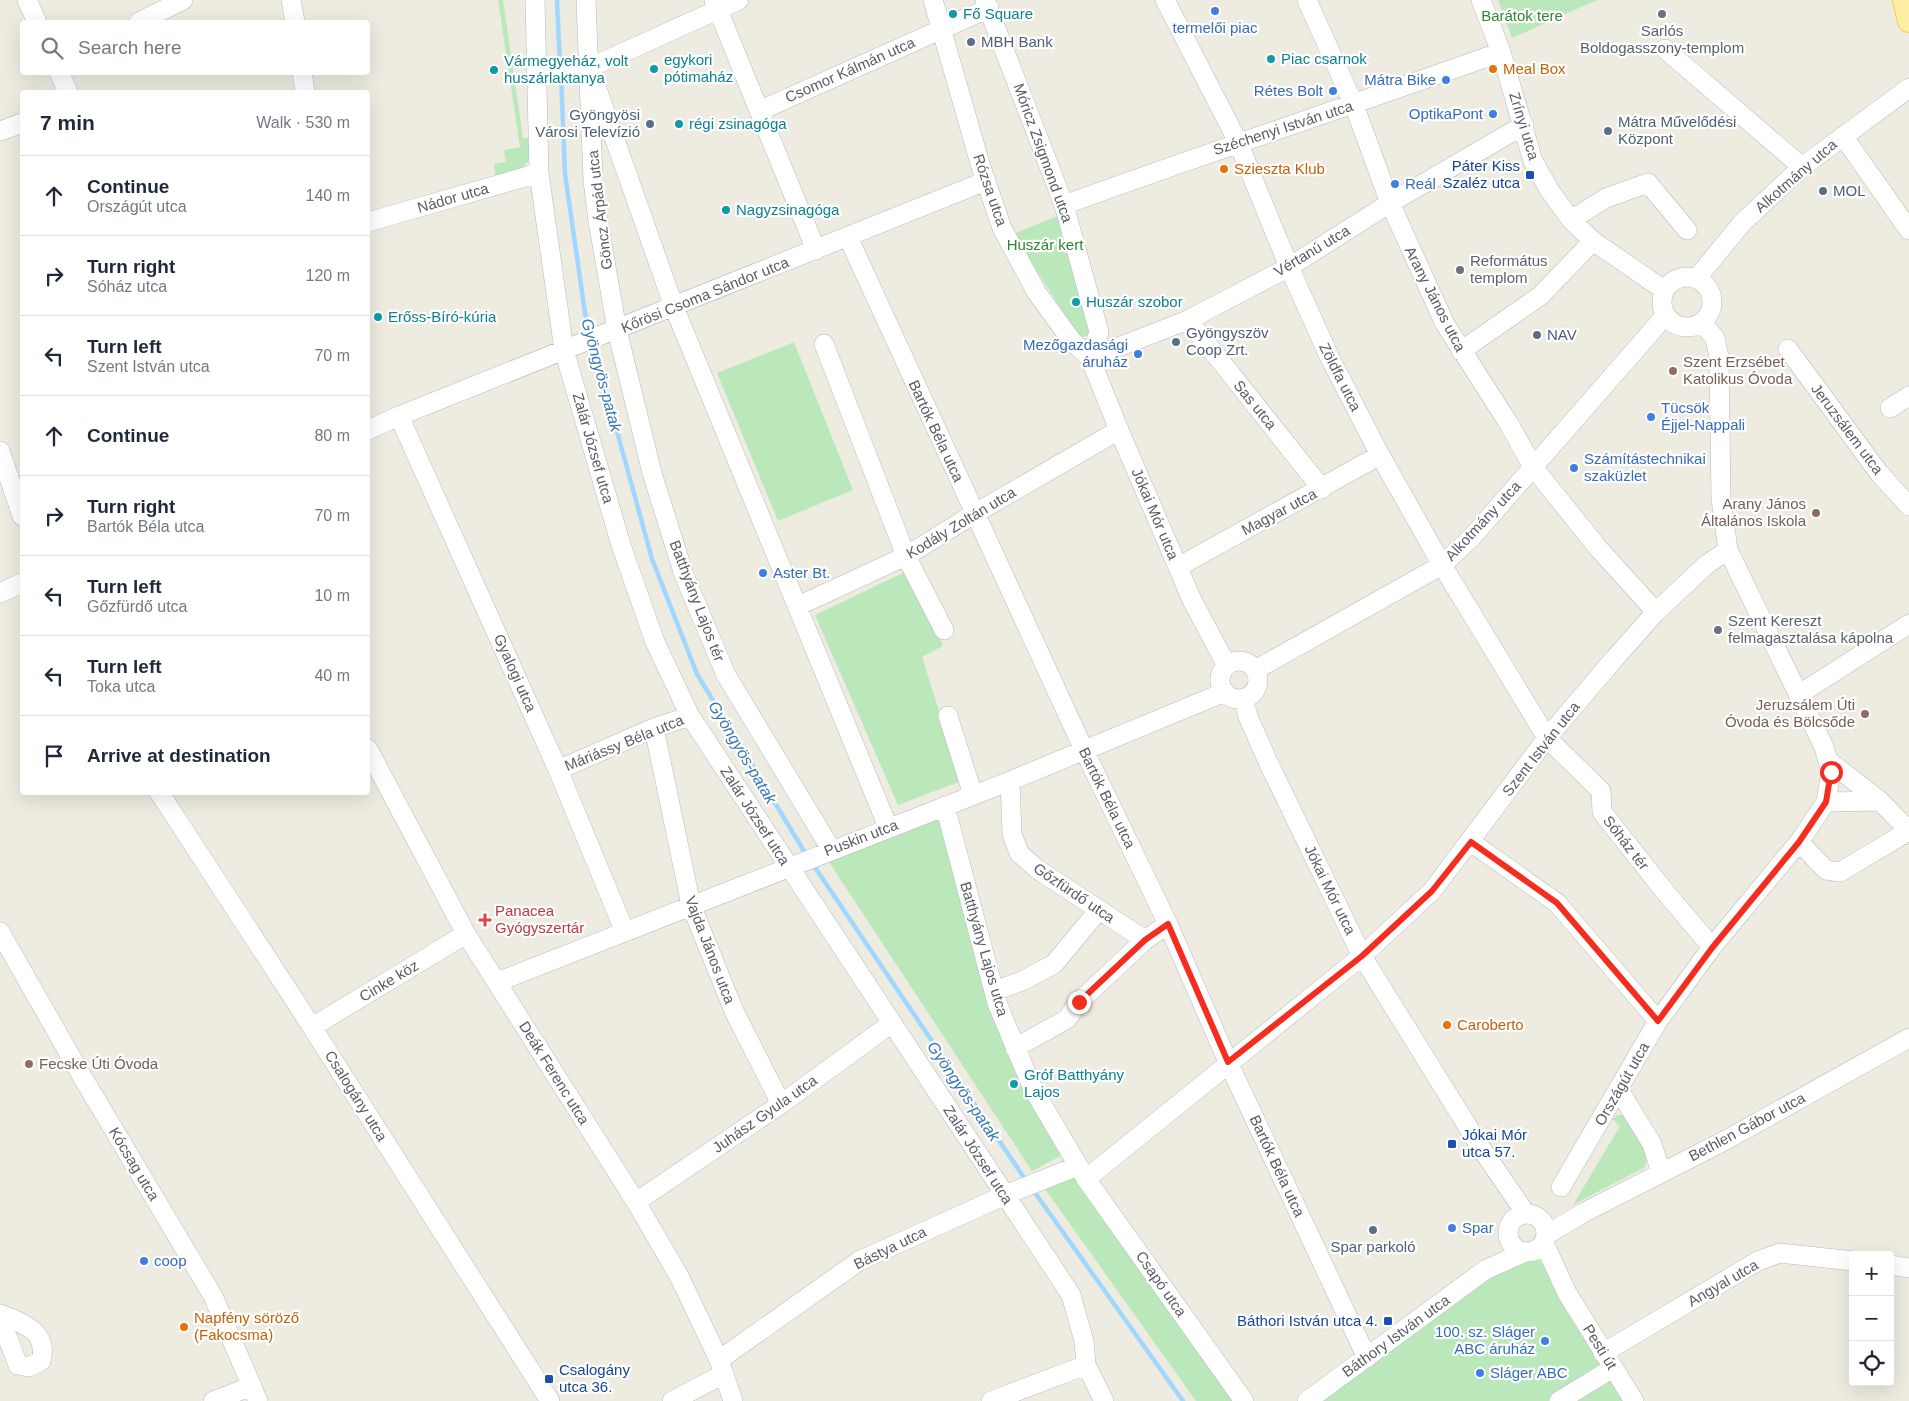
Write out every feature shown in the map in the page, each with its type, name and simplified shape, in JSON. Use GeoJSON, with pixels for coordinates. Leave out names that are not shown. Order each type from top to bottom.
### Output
{"type":"FeatureCollection","features":[{"type":"Feature","properties":{"kind":"main road"},"geometry":{"type":"LineString","coordinates":[[1904,0],[1909,20]]}},
{"type":"Feature","properties":{"kind":"street"},"geometry":{"type":"LineString","coordinates":[[27,0],[36,20]]}},
{"type":"Feature","properties":{"kind":"street"},"geometry":{"type":"LineString","coordinates":[[144,20],[183,0]]}},
{"type":"Feature","properties":{"kind":"street"},"geometry":{"type":"LineString","coordinates":[[291,0],[295,20]]}},
{"type":"Feature","properties":{"kind":"street","name":"Zalár József utca"},"geometry":{"type":"LineString","coordinates":[[535,0],[538,173],[569,349],[621,545],[655,642],[690,716],[790,865],[892,1023],[1008,1194],[1070,1295],[1084,1341],[1086,1365],[1104,1401]]}},
{"type":"Feature","properties":{"kind":"street","name":"Göncz Árpád utca"},"geometry":{"type":"LineString","coordinates":[[586,0],[593,180],[614,331]]}},
{"type":"Feature","properties":{"kind":"street"},"geometry":{"type":"LineString","coordinates":[[537,75],[589,68],[716,5],[739,0]]}},
{"type":"Feature","properties":{"kind":"street","name":"Rózsa utca"},"geometry":{"type":"LineString","coordinates":[[934,0],[986,181],[1002,228],[1037,293],[1072,341],[1090,358]]}},
{"type":"Feature","properties":{"kind":"street","name":"Zöldfa utca"},"geometry":{"type":"LineString","coordinates":[[1165,0],[1238,142],[1288,267],[1329,356],[1380,455],[1442,566],[1547,738]]}},
{"type":"Feature","properties":{"kind":"street","name":"Arany János utca"},"geometry":{"type":"LineString","coordinates":[[1307,0],[1354,105],[1390,203],[1422,278],[1461,351],[1509,424],[1533,467],[1599,550],[1656,612]]}},
{"type":"Feature","properties":{"kind":"street","name":"Zrínyi utca"},"geometry":{"type":"LineString","coordinates":[[1482,0],[1501,52],[1524,125],[1533,161],[1550,191],[1572,220],[1593,241],[1664,290]]}},
{"type":"Feature","properties":{"kind":"street","name":"Csomor Kálmán utca"},"geometry":{"type":"LineString","coordinates":[[759,111],[941,29],[987,4]]}},
{"type":"Feature","properties":{"kind":"street","name":"Móricz Zsigmond utca"},"geometry":{"type":"LineString","coordinates":[[987,4],[1064,205],[1099,332],[1090,358]]}},
{"type":"Feature","properties":{"kind":"street"},"geometry":{"type":"LineString","coordinates":[[716,5],[816,250]]}},
{"type":"Feature","properties":{"kind":"street"},"geometry":{"type":"LineString","coordinates":[[1665,49],[1802,167]]}},
{"type":"Feature","properties":{"kind":"street","name":"Széchenyi István utca"},"geometry":{"type":"LineString","coordinates":[[1064,205],[1238,142],[1354,105],[1501,52]]}},
{"type":"Feature","properties":{"kind":"street"},"geometry":{"type":"LineString","coordinates":[[589,68],[674,308],[888,827]]}},
{"type":"Feature","properties":{"kind":"street"},"geometry":{"type":"LineString","coordinates":[[60,75],[67,90]]}},
{"type":"Feature","properties":{"kind":"street"},"geometry":{"type":"LineString","coordinates":[[302,75],[305,90]]}},
{"type":"Feature","properties":{"kind":"street","name":"Alkotmány utca"},"geometry":{"type":"LineString","coordinates":[[1697,278],[1742,223],[1802,167],[1909,88]]}},
{"type":"Feature","properties":{"kind":"street"},"geometry":{"type":"LineString","coordinates":[[1,127],[20,123]]}},
{"type":"Feature","properties":{"kind":"street","name":"Vértanú utca"},"geometry":{"type":"LineString","coordinates":[[1090,358],[1188,320],[1288,267],[1390,203],[1524,125]]}},
{"type":"Feature","properties":{"kind":"street"},"geometry":{"type":"LineString","coordinates":[[1843,136],[1909,230]]}},
{"type":"Feature","properties":{"kind":"street","name":"Nádor utca"},"geometry":{"type":"LineString","coordinates":[[370,221],[538,173]]}},
{"type":"Feature","properties":{"kind":"street","name":"Kőrösi Csoma Sándor utca"},"geometry":{"type":"LineString","coordinates":[[370,429],[986,181]]}},
{"type":"Feature","properties":{"kind":"street"},"geometry":{"type":"LineString","coordinates":[[1572,220],[1606,198],[1648,183],[1687,230]]}},
{"type":"Feature","properties":{"kind":"street","name":"Bartók Béla utca"},"geometry":{"type":"LineString","coordinates":[[848,237],[974,514],[1084,750],[1168,924],[1228,1062],[1367,1358]]}},
{"type":"Feature","properties":{"kind":"street"},"geometry":{"type":"LineString","coordinates":[[1461,351],[1540,296],[1593,241]]}},
{"type":"Feature","properties":{"kind":"street"},"geometry":{"type":"LineString","coordinates":[[1684,276],[1697,278],[1707,285],[1712,297],[1711,311],[1702,323],[1690,328],[1676,325],[1665,316],[1661,303],[1664,290],[1673,280],[1684,276]]}},
{"type":"Feature","properties":{"kind":"street","name":"Alkotmány utca"},"geometry":{"type":"LineString","coordinates":[[1255,670],[1442,566],[1472,537],[1665,316]]}},
{"type":"Feature","properties":{"kind":"street","name":"Sas utca"},"geometry":{"type":"LineString","coordinates":[[1188,320],[1322,489]]}},
{"type":"Feature","properties":{"kind":"street","name":"Országút utca"},"geometry":{"type":"LineString","coordinates":[[1561,1187],[1620,1090],[1658,1021],[1712,948],[1799,842],[1826,802],[1831,772],[1830,762],[1728,550],[1721,499],[1719,357],[1715,338],[1702,323]]}},
{"type":"Feature","properties":{"kind":"street","name":"Batthyány Lajos tér"},"geometry":{"type":"LineString","coordinates":[[614,331],[652,473],[688,584],[726,675],[829,850]]}},
{"type":"Feature","properties":{"kind":"street"},"geometry":{"type":"LineString","coordinates":[[824,344],[906,556],[944,630]]}},
{"type":"Feature","properties":{"kind":"street","name":"Jeruzsálem utca"},"geometry":{"type":"LineString","coordinates":[[1788,349],[1879,473],[1909,506]]}},
{"type":"Feature","properties":{"kind":"street","name":"Jókai Mór utca"},"geometry":{"type":"LineString","coordinates":[[1090,358],[1118,430],[1192,600],[1227,666]]}},
{"type":"Feature","properties":{"kind":"street"},"geometry":{"type":"LineString","coordinates":[[1890,408],[1909,396]]}},
{"type":"Feature","properties":{"kind":"street","name":"Gyalogi utca"},"geometry":{"type":"LineString","coordinates":[[399,416],[558,770],[625,932]]}},
{"type":"Feature","properties":{"kind":"street","name":"Kodály Zoltán utca"},"geometry":{"type":"LineString","coordinates":[[798,606],[906,556],[1118,430]]}},
{"type":"Feature","properties":{"kind":"street"},"geometry":{"type":"LineString","coordinates":[[0,451],[20,510]]}},
{"type":"Feature","properties":{"kind":"street","name":"Magyar utca"},"geometry":{"type":"LineString","coordinates":[[1178,567],[1322,489],[1380,455]]}},
{"type":"Feature","properties":{"kind":"street","name":"Szent István utca"},"geometry":{"type":"LineString","coordinates":[[1228,1062],[1362,956],[1432,891],[1471,842],[1547,738],[1656,612],[1706,565],[1728,550]]}},
{"type":"Feature","properties":{"kind":"street"},"geometry":{"type":"LineString","coordinates":[[0,593],[20,585]]}},
{"type":"Feature","properties":{"kind":"street"},"geometry":{"type":"LineString","coordinates":[[1798,695],[1909,624]]}},
{"type":"Feature","properties":{"kind":"street"},"geometry":{"type":"LineString","coordinates":[[1242,662],[1255,670],[1258,680],[1255,690],[1243,699],[1235,699],[1225,692],[1221,677],[1227,666],[1242,662]]}},
{"type":"Feature","properties":{"kind":"street","name":"Puskin utca"},"geometry":{"type":"LineString","coordinates":[[497,982],[790,865],[1010,781],[1225,692]]}},
{"type":"Feature","properties":{"kind":"street","name":"Jókai Mór utca"},"geometry":{"type":"LineString","coordinates":[[1243,699],[1249,720],[1269,764],[1362,956],[1481,1148],[1529,1234]]}},
{"type":"Feature","properties":{"kind":"street","name":"Máriássy Béla utca"},"geometry":{"type":"LineString","coordinates":[[558,770],[654,728],[690,716]]}},
{"type":"Feature","properties":{"kind":"street"},"geometry":{"type":"LineString","coordinates":[[948,716],[973,795]]}},
{"type":"Feature","properties":{"kind":"street","name":"Vajda János utca"},"geometry":{"type":"LineString","coordinates":[[654,728],[691,905],[734,1011],[781,1104]]}},
{"type":"Feature","properties":{"kind":"street","name":"Sóház tér"},"geometry":{"type":"LineString","coordinates":[[1547,738],[1601,792],[1602,812],[1712,948]]}},
{"type":"Feature","properties":{"kind":"street","name":"Deák Ferenc utca"},"geometry":{"type":"LineString","coordinates":[[370,753],[466,934],[636,1202],[679,1276],[721,1367],[733,1401]]}},
{"type":"Feature","properties":{"kind":"street","name":"Országút utca"},"geometry":{"type":"LineString","coordinates":[[1799,842],[1826,870],[1840,872],[1909,831],[1880,801],[1830,762]]}},
{"type":"Feature","properties":{"kind":"street","name":"Gőzfürdő utca"},"geometry":{"type":"LineString","coordinates":[[1010,781],[1012,834],[1020,853],[1037,869],[1098,911],[1145,940]]}},
{"type":"Feature","properties":{"kind":"street","name":"Csalogány utca"},"geometry":{"type":"LineString","coordinates":[[162,795],[550,1401]]}},
{"type":"Feature","properties":{"kind":"street"},"geometry":{"type":"LineString","coordinates":[[1826,802],[1880,801]]}},
{"type":"Feature","properties":{"kind":"street","name":"Batthyány Lajos utca"},"geometry":{"type":"LineString","coordinates":[[945,806],[994,992],[1033,1089],[1082,1172]]}},
{"type":"Feature","properties":{"kind":"street"},"geometry":{"type":"LineString","coordinates":[[1471,842],[1557,903],[1658,1021]]}},
{"type":"Feature","properties":{"kind":"street"},"geometry":{"type":"LineString","coordinates":[[994,992],[1022,981],[1054,964],[1098,911]]}},
{"type":"Feature","properties":{"kind":"street"},"geometry":{"type":"LineString","coordinates":[[1015,1048],[1067,1019],[1079,1002],[1145,940],[1168,924]]}},
{"type":"Feature","properties":{"kind":"street","name":"Kócsag utca"},"geometry":{"type":"LineString","coordinates":[[0,932],[83,1078],[213,1296],[255,1394]]}},
{"type":"Feature","properties":{"kind":"street","name":"Cinke köz"},"geometry":{"type":"LineString","coordinates":[[312,1027],[466,934]]}},
{"type":"Feature","properties":{"kind":"street","name":"Juhász Gyula utca"},"geometry":{"type":"LineString","coordinates":[[636,1202],[781,1104],[892,1023]]}},
{"type":"Feature","properties":{"kind":"street","name":"Bethlen Gábor utca"},"geometry":{"type":"LineString","coordinates":[[1529,1234],[1583,1213],[1661,1173],[1909,1038]]}},
{"type":"Feature","properties":{"kind":"street","name":"Bástya utca"},"geometry":{"type":"LineString","coordinates":[[672,1401],[721,1367],[859,1261],[1047,1177],[1082,1172],[1228,1062]]}},
{"type":"Feature","properties":{"kind":"street"},"geometry":{"type":"LineString","coordinates":[[1620,1090],[1652,1144],[1661,1173]]}},
{"type":"Feature","properties":{"kind":"street","name":"Csapó utca"},"geometry":{"type":"LineString","coordinates":[[1082,1172],[1244,1401]]}},
{"type":"Feature","properties":{"kind":"street","name":"Báthory István utca"},"geometry":{"type":"LineString","coordinates":[[1307,1401],[1485,1270],[1529,1234]]}},
{"type":"Feature","properties":{"kind":"street","name":"Pesti út"},"geometry":{"type":"LineString","coordinates":[[1529,1234],[1634,1401]]}},
{"type":"Feature","properties":{"kind":"street","name":"Angyal utca"},"geometry":{"type":"LineString","coordinates":[[1559,1401],[1608,1361],[1758,1262],[1780,1253],[1849,1261]]}},
{"type":"Feature","properties":{"kind":"street"},"geometry":{"type":"LineString","coordinates":[[1894,1266],[1909,1268]]}},
{"type":"Feature","properties":{"kind":"street"},"geometry":{"type":"LineString","coordinates":[[991,1401],[1086,1365]]}},
{"type":"Feature","properties":{"kind":"street"},"geometry":{"type":"LineString","coordinates":[[213,1401],[255,1394]]}},
{"type":"Feature","properties":{"kind":"green space"},"geometry":{"type":"Polygon","coordinates":[[[498,0],[503,0],[523,138],[534,138],[528,162],[519,170],[496,179],[494,164],[506,162],[504,150],[520,147],[498,0]]]}},
{"type":"Feature","properties":{"kind":"green space","name":"Barátok tere"},"geometry":{"type":"Polygon","coordinates":[[[1498,0],[1597,0],[1512,38],[1498,0]]]}},
{"type":"Feature","properties":{"kind":"green space","name":"Huszár kert"},"geometry":{"type":"Polygon","coordinates":[[[1060,215],[1092,334],[1080,338],[1013,234],[1060,215]]]}},
{"type":"Feature","properties":{"kind":"green space"},"geometry":{"type":"Polygon","coordinates":[[[794,342],[853,490],[778,521],[717,373],[794,342]]]}},
{"type":"Feature","properties":{"kind":"green space"},"geometry":{"type":"Polygon","coordinates":[[[907,571],[943,646],[922,657],[961,781],[898,805],[815,615],[907,571]]]}},
{"type":"Feature","properties":{"kind":"green space"},"geometry":{"type":"Polygon","coordinates":[[[942,812],[974,937],[1068,1152],[1032,1171],[825,856],[942,812]]]}},
{"type":"Feature","properties":{"kind":"green space"},"geometry":{"type":"Polygon","coordinates":[[[1619,1115],[1625,1115],[1644,1146],[1646,1153],[1645,1167],[1573,1205],[1620,1126],[1612,1119],[1619,1115]]]}},
{"type":"Feature","properties":{"kind":"green space"},"geometry":{"type":"Polygon","coordinates":[[[1082,1172],[1244,1401],[1196,1401],[1040,1182],[1082,1172]]]}},
{"type":"Feature","properties":{"kind":"green space"},"geometry":{"type":"Polygon","coordinates":[[[1533,1252],[1559,1284],[1634,1401],[1308,1401],[1508,1260],[1533,1252]]]}},
{"type":"Feature","properties":{"kind":"waterway","name":"Gyöngyös-patak"},"geometry":{"type":"LineString","coordinates":[[557,0],[560,66]]}},
{"type":"Feature","properties":{"kind":"waterway","name":"Gyöngyös-patak"},"geometry":{"type":"LineString","coordinates":[[561,76],[565,174],[585,313],[590,334]]}},
{"type":"Feature","properties":{"kind":"waterway","name":"Gyöngyös-patak"},"geometry":{"type":"LineString","coordinates":[[593,344],[652,559],[697,674],[807,856]]}},
{"type":"Feature","properties":{"kind":"waterway","name":"Gyöngyös-patak"},"geometry":{"type":"LineString","coordinates":[[812,863],[1027,1182]]}},
{"type":"Feature","properties":{"kind":"waterway","name":"Gyöngyös-patak"},"geometry":{"type":"LineString","coordinates":[[1033,1190],[1183,1401]]}},
{"type":"Feature","properties":{"kind":"place","name":"termelői piac"},"geometry":{"type":"Point","coordinates":[1215,11]}},
{"type":"Feature","properties":{"kind":"place","name":"Fő Square"},"geometry":{"type":"Point","coordinates":[953,14]}},
{"type":"Feature","properties":{"kind":"place","name":"Sarlós Boldogasszony-templom"},"geometry":{"type":"Point","coordinates":[1662,14]}},
{"type":"Feature","properties":{"kind":"place","name":"MBH Bank"},"geometry":{"type":"Point","coordinates":[971,42]}},
{"type":"Feature","properties":{"kind":"place","name":"Piac csarnok"},"geometry":{"type":"Point","coordinates":[1271,59]}},
{"type":"Feature","properties":{"kind":"place","name":"egykori pótimaház"},"geometry":{"type":"Point","coordinates":[654,69]}},
{"type":"Feature","properties":{"kind":"place","name":"Meal Box"},"geometry":{"type":"Point","coordinates":[1493,69]}},
{"type":"Feature","properties":{"kind":"place","name":"Vármegyeház, volt huszárlaktanya"},"geometry":{"type":"Point","coordinates":[494,70]}},
{"type":"Feature","properties":{"kind":"place","name":"Mátra Bike"},"geometry":{"type":"Point","coordinates":[1446,80]}},
{"type":"Feature","properties":{"kind":"place","name":"Rétes Bolt"},"geometry":{"type":"Point","coordinates":[1333,91]}},
{"type":"Feature","properties":{"kind":"place","name":"OptikaPont"},"geometry":{"type":"Point","coordinates":[1493,114]}},
{"type":"Feature","properties":{"kind":"place","name":"Gyöngyösi Városi Televízió"},"geometry":{"type":"Point","coordinates":[650,124]}},
{"type":"Feature","properties":{"kind":"place","name":"régi zsinagóga"},"geometry":{"type":"Point","coordinates":[679,124]}},
{"type":"Feature","properties":{"kind":"place","name":"Mátra Művelődési Központ"},"geometry":{"type":"Point","coordinates":[1608,131]}},
{"type":"Feature","properties":{"kind":"place","name":"Szieszta Klub"},"geometry":{"type":"Point","coordinates":[1224,169]}},
{"type":"Feature","properties":{"kind":"place","name":"Páter Kiss Szaléz utca"},"geometry":{"type":"Point","coordinates":[1530,175]}},
{"type":"Feature","properties":{"kind":"place","name":"Reál"},"geometry":{"type":"Point","coordinates":[1395,184]}},
{"type":"Feature","properties":{"kind":"place","name":"MOL"},"geometry":{"type":"Point","coordinates":[1823,191]}},
{"type":"Feature","properties":{"kind":"place","name":"Nagyzsinagóga"},"geometry":{"type":"Point","coordinates":[726,210]}},
{"type":"Feature","properties":{"kind":"place","name":"Református templom"},"geometry":{"type":"Point","coordinates":[1460,270]}},
{"type":"Feature","properties":{"kind":"place","name":"Huszár szobor"},"geometry":{"type":"Point","coordinates":[1076,302]}},
{"type":"Feature","properties":{"kind":"place","name":"Erőss-Bíró-kúria"},"geometry":{"type":"Point","coordinates":[378,317]}},
{"type":"Feature","properties":{"kind":"place","name":"NAV"},"geometry":{"type":"Point","coordinates":[1537,335]}},
{"type":"Feature","properties":{"kind":"place","name":"Gyöngyszöv Coop Zrt."},"geometry":{"type":"Point","coordinates":[1176,342]}},
{"type":"Feature","properties":{"kind":"place","name":"Mezőgazdasági áruház"},"geometry":{"type":"Point","coordinates":[1138,354]}},
{"type":"Feature","properties":{"kind":"place","name":"Szent Erzsébet Katolikus Óvoda"},"geometry":{"type":"Point","coordinates":[1673,371]}},
{"type":"Feature","properties":{"kind":"place","name":"Tücsök Éjjel-Nappali"},"geometry":{"type":"Point","coordinates":[1651,417]}},
{"type":"Feature","properties":{"kind":"place","name":"Számítástechnikai szaküzlet"},"geometry":{"type":"Point","coordinates":[1574,468]}},
{"type":"Feature","properties":{"kind":"place","name":"Arany János Általános Iskola"},"geometry":{"type":"Point","coordinates":[1816,513]}},
{"type":"Feature","properties":{"kind":"place","name":"Aster Bt."},"geometry":{"type":"Point","coordinates":[763,573]}},
{"type":"Feature","properties":{"kind":"place","name":"Szent Kereszt felmagasztalása kápolna"},"geometry":{"type":"Point","coordinates":[1718,630]}},
{"type":"Feature","properties":{"kind":"place","name":"Jeruzsálem Úti Óvoda és Bölcsőde"},"geometry":{"type":"Point","coordinates":[1865,714]}},
{"type":"Feature","properties":{"kind":"place","name":"Panacea Gyógyszertár"},"geometry":{"type":"Point","coordinates":[485,920]}},
{"type":"Feature","properties":{"kind":"place","name":"Caroberto"},"geometry":{"type":"Point","coordinates":[1447,1025]}},
{"type":"Feature","properties":{"kind":"place","name":"Fecske Úti Óvoda"},"geometry":{"type":"Point","coordinates":[29,1064]}},
{"type":"Feature","properties":{"kind":"place","name":"Gróf Batthyány Lajos"},"geometry":{"type":"Point","coordinates":[1014,1084]}},
{"type":"Feature","properties":{"kind":"place","name":"Jókai Mór utca 57."},"geometry":{"type":"Point","coordinates":[1452,1144]}},
{"type":"Feature","properties":{"kind":"place","name":"Spar"},"geometry":{"type":"Point","coordinates":[1452,1228]}},
{"type":"Feature","properties":{"kind":"place","name":"Spar parkoló"},"geometry":{"type":"Point","coordinates":[1373,1230]}},
{"type":"Feature","properties":{"kind":"place","name":"coop"},"geometry":{"type":"Point","coordinates":[144,1261]}},
{"type":"Feature","properties":{"kind":"place","name":"Báthori István utca 4."},"geometry":{"type":"Point","coordinates":[1388,1321]}},
{"type":"Feature","properties":{"kind":"place","name":"Napfény söröző (Fakocsma)"},"geometry":{"type":"Point","coordinates":[184,1327]}},
{"type":"Feature","properties":{"kind":"place","name":"100. sz. Sláger ABC áruház"},"geometry":{"type":"Point","coordinates":[1545,1341]}},
{"type":"Feature","properties":{"kind":"place","name":"Sláger ABC"},"geometry":{"type":"Point","coordinates":[1480,1373]}},
{"type":"Feature","properties":{"kind":"place","name":"Csalogány utca 36."},"geometry":{"type":"Point","coordinates":[549,1379]}},
{"type":"Feature","properties":{"kind":"route"},"geometry":{"type":"LineString","coordinates":[[1079,1002],[1145,940],[1168,924],[1228,1062],[1362,956],[1432,891],[1471,842],[1557,903],[1658,1021],[1712,948],[1799,842],[1826,802],[1831,772]]}}]}
